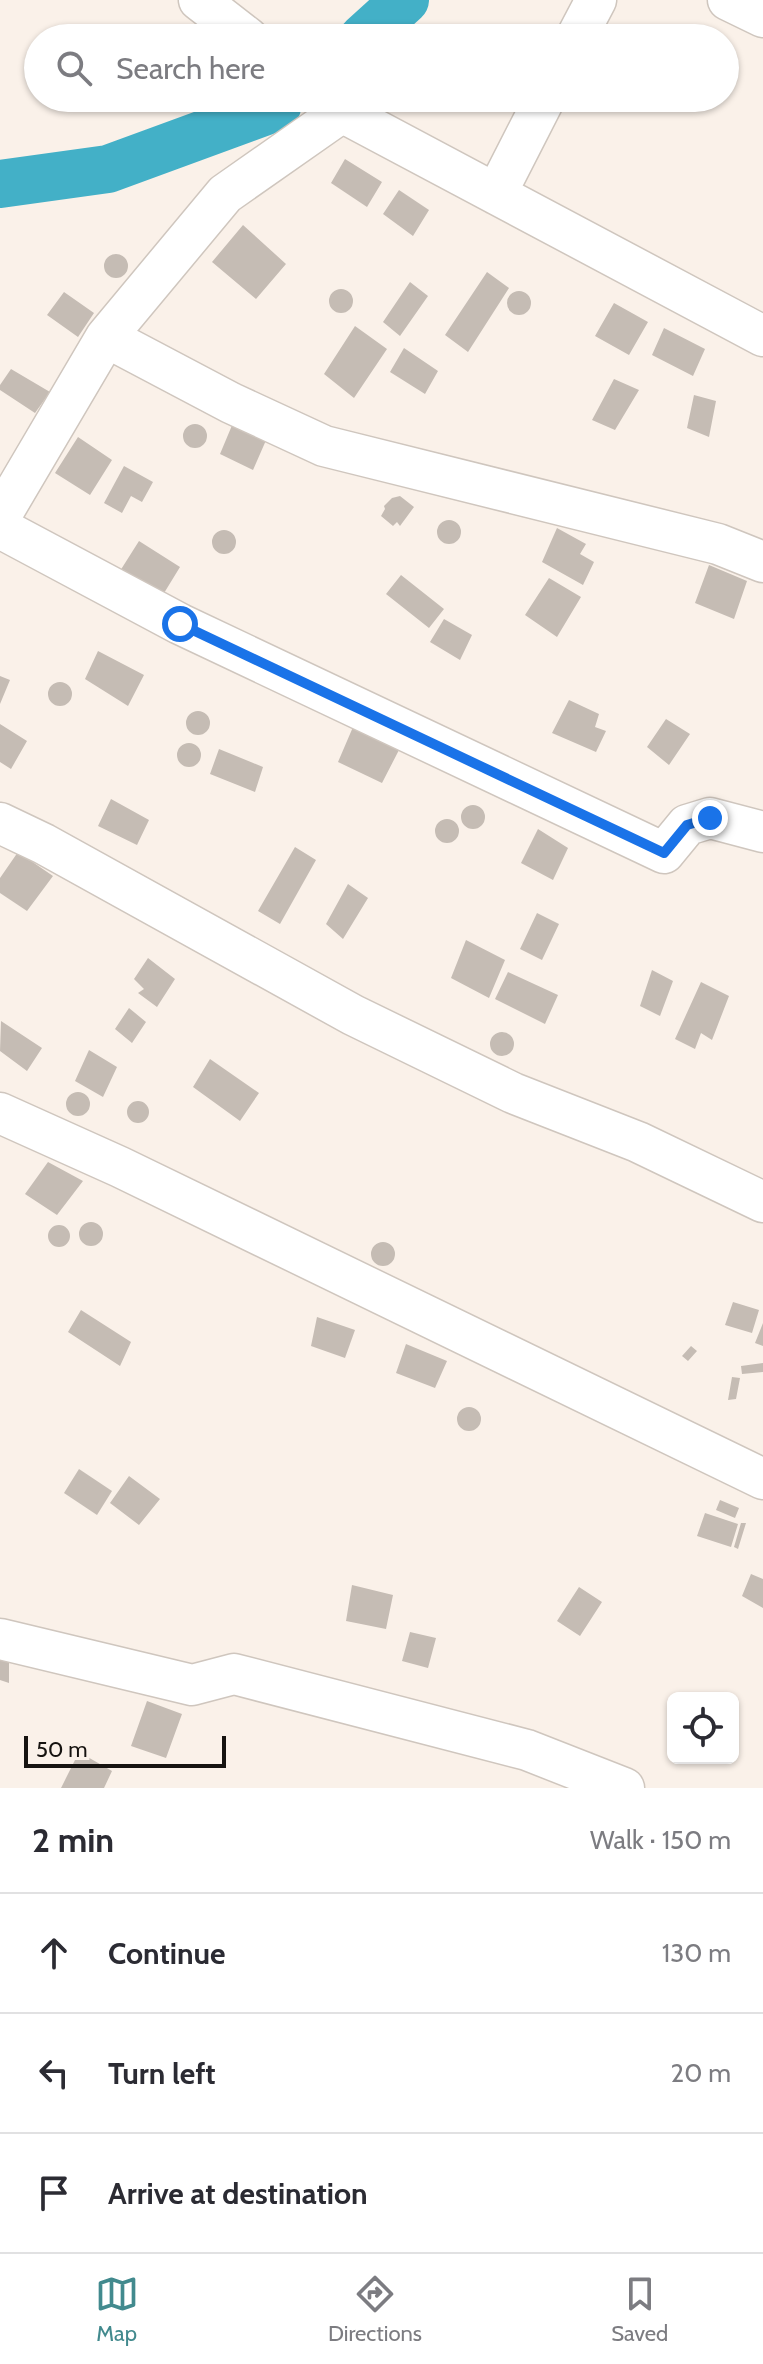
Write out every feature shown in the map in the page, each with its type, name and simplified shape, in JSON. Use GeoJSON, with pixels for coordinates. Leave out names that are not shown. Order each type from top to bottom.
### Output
{"type":"FeatureCollection","features":[{"type":"Feature","properties":{"kind":"street"},"geometry":{"type":"LineString","coordinates":[[199,0],[230,24]]}},
{"type":"Feature","properties":{"kind":"street"},"geometry":{"type":"LineString","coordinates":[[583,24],[596,0]]}},
{"type":"Feature","properties":{"kind":"street"},"geometry":{"type":"LineString","coordinates":[[728,0],[763,17]]}},
{"type":"Feature","properties":{"kind":"street"},"geometry":{"type":"LineString","coordinates":[[0,517],[106,337],[225,194],[325,112]]}},
{"type":"Feature","properties":{"kind":"street"},"geometry":{"type":"LineString","coordinates":[[346,112],[763,336]]}},
{"type":"Feature","properties":{"kind":"street"},"geometry":{"type":"LineString","coordinates":[[496,194],[538,112]]}},
{"type":"Feature","properties":{"kind":"street"},"geometry":{"type":"LineString","coordinates":[[106,337],[231,403],[324,446],[718,544],[763,562]]}},
{"type":"Feature","properties":{"kind":"street"},"geometry":{"type":"LineString","coordinates":[[0,528],[180,624],[664,853],[687,825],[710,818],[763,832]]}},
{"type":"Feature","properties":{"kind":"street"},"geometry":{"type":"LineString","coordinates":[[0,823],[353,1015],[513,1093],[638,1142],[763,1202]]}},
{"type":"Feature","properties":{"kind":"street"},"geometry":{"type":"LineString","coordinates":[[0,1113],[120,1167],[763,1479]]}},
{"type":"Feature","properties":{"kind":"street"},"geometry":{"type":"LineString","coordinates":[[0,1639],[192,1685],[234,1674],[527,1750],[624,1788]]}},
{"type":"Feature","properties":{"kind":"building"},"geometry":{"type":"Polygon","coordinates":[[[345,159],[382,182],[367,207],[331,183],[345,159]]]}},
{"type":"Feature","properties":{"kind":"building"},"geometry":{"type":"Polygon","coordinates":[[[399,190],[429,210],[413,236],[383,214],[399,190]]]}},
{"type":"Feature","properties":{"kind":"building"},"geometry":{"type":"Polygon","coordinates":[[[243,225],[286,264],[256,299],[212,262],[243,225]]]}},
{"type":"Feature","properties":{"kind":"building"},"geometry":{"type":"Polygon","coordinates":[[[116,254],[124,258],[128,266],[124,274],[116,278],[108,274],[104,266],[108,258],[116,254]]]}},
{"type":"Feature","properties":{"kind":"building"},"geometry":{"type":"Polygon","coordinates":[[[487,272],[509,288],[468,352],[445,335],[487,272]]]}},
{"type":"Feature","properties":{"kind":"building"},"geometry":{"type":"Polygon","coordinates":[[[410,282],[428,296],[400,336],[383,322],[410,282]]]}},
{"type":"Feature","properties":{"kind":"building"},"geometry":{"type":"Polygon","coordinates":[[[341,289],[352,296],[353,301],[346,312],[341,313],[330,306],[329,301],[336,290],[341,289]]]}},
{"type":"Feature","properties":{"kind":"building"},"geometry":{"type":"Polygon","coordinates":[[[519,291],[530,298],[531,303],[524,314],[519,315],[508,308],[507,303],[514,292],[519,291]]]}},
{"type":"Feature","properties":{"kind":"building"},"geometry":{"type":"Polygon","coordinates":[[[64,292],[94,313],[78,337],[47,315],[64,292]]]}},
{"type":"Feature","properties":{"kind":"building"},"geometry":{"type":"Polygon","coordinates":[[[614,303],[648,322],[629,355],[595,336],[614,303]]]}},
{"type":"Feature","properties":{"kind":"building"},"geometry":{"type":"Polygon","coordinates":[[[355,326],[387,349],[354,398],[324,374],[355,326]]]}},
{"type":"Feature","properties":{"kind":"building"},"geometry":{"type":"Polygon","coordinates":[[[664,328],[705,349],[693,376],[652,355],[664,328]]]}},
{"type":"Feature","properties":{"kind":"building"},"geometry":{"type":"Polygon","coordinates":[[[404,348],[438,371],[425,394],[390,372],[404,348]]]}},
{"type":"Feature","properties":{"kind":"building"},"geometry":{"type":"Polygon","coordinates":[[[11,369],[50,392],[35,413],[0,390],[11,369]]]}},
{"type":"Feature","properties":{"kind":"building"},"geometry":{"type":"Polygon","coordinates":[[[614,379],[639,390],[615,430],[592,420],[614,379]]]}},
{"type":"Feature","properties":{"kind":"building"},"geometry":{"type":"Polygon","coordinates":[[[694,395],[716,401],[709,437],[687,428],[694,395]]]}},
{"type":"Feature","properties":{"kind":"building"},"geometry":{"type":"Polygon","coordinates":[[[233,423],[267,438],[253,470],[220,454],[233,423]]]}},
{"type":"Feature","properties":{"kind":"building"},"geometry":{"type":"Polygon","coordinates":[[[195,424],[203,428],[207,436],[203,444],[195,448],[187,444],[183,436],[187,428],[195,424]]]}},
{"type":"Feature","properties":{"kind":"building"},"geometry":{"type":"Polygon","coordinates":[[[78,437],[112,460],[90,495],[55,473],[78,437]]]}},
{"type":"Feature","properties":{"kind":"building"},"geometry":{"type":"Polygon","coordinates":[[[124,466],[153,482],[142,502],[131,496],[122,513],[104,503],[124,466]]]}},
{"type":"Feature","properties":{"kind":"building"},"geometry":{"type":"Polygon","coordinates":[[[400,496],[414,507],[400,526],[397,522],[393,526],[381,516],[384,506],[392,498],[400,496]]]}},
{"type":"Feature","properties":{"kind":"building"},"geometry":{"type":"Polygon","coordinates":[[[449,520],[457,524],[461,532],[457,540],[449,544],[441,540],[437,532],[441,524],[449,520]]]}},
{"type":"Feature","properties":{"kind":"building"},"geometry":{"type":"Polygon","coordinates":[[[557,528],[586,544],[580,554],[594,562],[583,585],[542,562],[557,528]]]}},
{"type":"Feature","properties":{"kind":"building"},"geometry":{"type":"Polygon","coordinates":[[[224,530],[232,534],[236,542],[232,550],[224,554],[216,550],[212,542],[216,534],[224,530]]]}},
{"type":"Feature","properties":{"kind":"building"},"geometry":{"type":"Polygon","coordinates":[[[139,541],[180,567],[161,598],[120,571],[139,541]]]}},
{"type":"Feature","properties":{"kind":"building"},"geometry":{"type":"Polygon","coordinates":[[[709,565],[747,581],[734,619],[695,603],[709,565]]]}},
{"type":"Feature","properties":{"kind":"building"},"geometry":{"type":"Polygon","coordinates":[[[401,575],[444,609],[429,628],[386,594],[401,575]]]}},
{"type":"Feature","properties":{"kind":"building"},"geometry":{"type":"Polygon","coordinates":[[[549,578],[581,597],[557,637],[525,615],[549,578]]]}},
{"type":"Feature","properties":{"kind":"building"},"geometry":{"type":"Polygon","coordinates":[[[444,619],[472,635],[460,660],[430,642],[444,619]]]}},
{"type":"Feature","properties":{"kind":"building"},"geometry":{"type":"Polygon","coordinates":[[[98,651],[144,675],[128,706],[85,679],[98,651]]]}},
{"type":"Feature","properties":{"kind":"building"},"geometry":{"type":"Polygon","coordinates":[[[0,676],[10,680],[0,704],[0,676]]]}},
{"type":"Feature","properties":{"kind":"building"},"geometry":{"type":"Polygon","coordinates":[[[60,682],[68,686],[72,694],[68,702],[60,706],[52,702],[48,694],[52,686],[60,682]]]}},
{"type":"Feature","properties":{"kind":"building"},"geometry":{"type":"Polygon","coordinates":[[[569,700],[599,714],[595,727],[606,731],[596,752],[552,733],[569,700]]]}},
{"type":"Feature","properties":{"kind":"building"},"geometry":{"type":"Polygon","coordinates":[[[198,711],[206,715],[210,723],[206,731],[198,735],[190,731],[186,723],[190,715],[198,711]]]}},
{"type":"Feature","properties":{"kind":"building"},"geometry":{"type":"Polygon","coordinates":[[[666,719],[690,734],[669,765],[647,747],[666,719]]]}},
{"type":"Feature","properties":{"kind":"building"},"geometry":{"type":"Polygon","coordinates":[[[0,724],[27,741],[11,769],[0,762],[0,724]]]}},
{"type":"Feature","properties":{"kind":"building"},"geometry":{"type":"Polygon","coordinates":[[[353,727],[399,750],[382,783],[338,762],[353,727]]]}},
{"type":"Feature","properties":{"kind":"building"},"geometry":{"type":"Polygon","coordinates":[[[189,743],[197,747],[201,755],[197,763],[189,767],[181,763],[177,755],[181,747],[189,743]]]}},
{"type":"Feature","properties":{"kind":"building"},"geometry":{"type":"Polygon","coordinates":[[[219,749],[263,767],[255,792],[210,774],[219,749]]]}},
{"type":"Feature","properties":{"kind":"building"},"geometry":{"type":"Polygon","coordinates":[[[111,799],[149,820],[137,845],[98,826],[111,799]]]}},
{"type":"Feature","properties":{"kind":"building"},"geometry":{"type":"Polygon","coordinates":[[[473,805],[481,809],[485,817],[481,825],[473,829],[465,825],[461,817],[465,809],[473,805]]]}},
{"type":"Feature","properties":{"kind":"building"},"geometry":{"type":"Polygon","coordinates":[[[447,819],[455,823],[459,831],[455,839],[447,843],[439,839],[435,831],[439,823],[447,819]]]}},
{"type":"Feature","properties":{"kind":"building"},"geometry":{"type":"Polygon","coordinates":[[[538,829],[568,848],[553,880],[521,863],[538,829]]]}},
{"type":"Feature","properties":{"kind":"building"},"geometry":{"type":"Polygon","coordinates":[[[295,847],[316,860],[280,924],[258,911],[295,847]]]}},
{"type":"Feature","properties":{"kind":"building"},"geometry":{"type":"Polygon","coordinates":[[[18,852],[53,876],[27,911],[0,893],[0,878],[18,852]]]}},
{"type":"Feature","properties":{"kind":"building"},"geometry":{"type":"Polygon","coordinates":[[[348,884],[368,898],[343,939],[326,924],[348,884]]]}},
{"type":"Feature","properties":{"kind":"building"},"geometry":{"type":"Polygon","coordinates":[[[537,913],[559,924],[542,960],[520,949],[537,913]]]}},
{"type":"Feature","properties":{"kind":"building"},"geometry":{"type":"Polygon","coordinates":[[[466,940],[505,960],[489,998],[451,978],[466,940]]]}},
{"type":"Feature","properties":{"kind":"building"},"geometry":{"type":"Polygon","coordinates":[[[148,958],[175,979],[157,1007],[138,993],[144,989],[134,979],[148,958]]]}},
{"type":"Feature","properties":{"kind":"building"},"geometry":{"type":"Polygon","coordinates":[[[652,970],[673,981],[660,1016],[640,1006],[652,970]]]}},
{"type":"Feature","properties":{"kind":"building"},"geometry":{"type":"Polygon","coordinates":[[[508,972],[558,995],[545,1024],[495,999],[508,972]]]}},
{"type":"Feature","properties":{"kind":"building"},"geometry":{"type":"Polygon","coordinates":[[[701,982],[729,996],[712,1040],[701,1033],[695,1049],[675,1039],[701,982]]]}},
{"type":"Feature","properties":{"kind":"building"},"geometry":{"type":"Polygon","coordinates":[[[129,1008],[146,1022],[132,1043],[115,1029],[129,1008]]]}},
{"type":"Feature","properties":{"kind":"building"},"geometry":{"type":"Polygon","coordinates":[[[1,1021],[42,1048],[27,1071],[0,1051],[1,1021]]]}},
{"type":"Feature","properties":{"kind":"building"},"geometry":{"type":"Polygon","coordinates":[[[502,1032],[510,1036],[514,1044],[510,1052],[502,1056],[494,1052],[490,1044],[494,1036],[502,1032]]]}},
{"type":"Feature","properties":{"kind":"building"},"geometry":{"type":"Polygon","coordinates":[[[89,1050],[117,1067],[103,1097],[75,1081],[89,1050]]]}},
{"type":"Feature","properties":{"kind":"building"},"geometry":{"type":"Polygon","coordinates":[[[210,1059],[259,1093],[240,1121],[193,1087],[210,1059]]]}},
{"type":"Feature","properties":{"kind":"building"},"geometry":{"type":"Polygon","coordinates":[[[78,1092],[86,1096],[90,1104],[86,1112],[78,1116],[70,1112],[66,1104],[70,1096],[78,1092]]]}},
{"type":"Feature","properties":{"kind":"building"},"geometry":{"type":"Polygon","coordinates":[[[134,1101],[142,1101],[149,1112],[142,1123],[134,1123],[127,1116],[127,1108],[134,1101]]]}},
{"type":"Feature","properties":{"kind":"building"},"geometry":{"type":"Polygon","coordinates":[[[48,1162],[83,1181],[57,1215],[25,1194],[48,1162]]]}},
{"type":"Feature","properties":{"kind":"building"},"geometry":{"type":"Polygon","coordinates":[[[91,1222],[99,1226],[103,1234],[99,1242],[91,1246],[83,1242],[79,1234],[83,1226],[91,1222]]]}},
{"type":"Feature","properties":{"kind":"building"},"geometry":{"type":"Polygon","coordinates":[[[55,1225],[63,1225],[70,1236],[63,1247],[55,1247],[48,1240],[48,1232],[55,1225]]]}},
{"type":"Feature","properties":{"kind":"building"},"geometry":{"type":"Polygon","coordinates":[[[383,1242],[391,1246],[395,1254],[391,1262],[383,1266],[375,1262],[371,1254],[375,1246],[383,1242]]]}},
{"type":"Feature","properties":{"kind":"building"},"geometry":{"type":"Polygon","coordinates":[[[733,1302],[759,1310],[752,1333],[725,1325],[733,1302]]]}},
{"type":"Feature","properties":{"kind":"building"},"geometry":{"type":"Polygon","coordinates":[[[81,1310],[131,1342],[120,1366],[68,1332],[81,1310]]]}},
{"type":"Feature","properties":{"kind":"building"},"geometry":{"type":"Polygon","coordinates":[[[317,1317],[355,1330],[345,1358],[311,1346],[317,1317]]]}},
{"type":"Feature","properties":{"kind":"building"},"geometry":{"type":"Polygon","coordinates":[[[763,1323],[763,1346],[755,1343],[763,1323]]]}},
{"type":"Feature","properties":{"kind":"building"},"geometry":{"type":"Polygon","coordinates":[[[406,1344],[447,1361],[435,1388],[396,1373],[406,1344]]]}},
{"type":"Feature","properties":{"kind":"building"},"geometry":{"type":"Polygon","coordinates":[[[691,1346],[697,1351],[688,1361],[682,1356],[691,1346]]]}},
{"type":"Feature","properties":{"kind":"building"},"geometry":{"type":"Polygon","coordinates":[[[763,1363],[763,1372],[742,1374],[741,1366],[763,1363]]]}},
{"type":"Feature","properties":{"kind":"building"},"geometry":{"type":"Polygon","coordinates":[[[732,1377],[740,1378],[736,1399],[728,1400],[732,1377]]]}},
{"type":"Feature","properties":{"kind":"building"},"geometry":{"type":"Polygon","coordinates":[[[469,1407],[477,1411],[481,1419],[477,1427],[469,1431],[461,1427],[457,1419],[461,1411],[469,1407]]]}},
{"type":"Feature","properties":{"kind":"building"},"geometry":{"type":"Polygon","coordinates":[[[79,1469],[112,1491],[97,1515],[64,1493],[79,1469]]]}},
{"type":"Feature","properties":{"kind":"building"},"geometry":{"type":"Polygon","coordinates":[[[129,1476],[160,1499],[139,1525],[110,1503],[129,1476]]]}},
{"type":"Feature","properties":{"kind":"building"},"geometry":{"type":"Polygon","coordinates":[[[720,1500],[739,1508],[735,1518],[716,1510],[720,1500]]]}},
{"type":"Feature","properties":{"kind":"building"},"geometry":{"type":"Polygon","coordinates":[[[705,1513],[738,1524],[731,1547],[697,1536],[705,1513]]]}},
{"type":"Feature","properties":{"kind":"building"},"geometry":{"type":"Polygon","coordinates":[[[741,1523],[746,1523],[738,1549],[734,1547],[741,1523]]]}},
{"type":"Feature","properties":{"kind":"building"},"geometry":{"type":"Polygon","coordinates":[[[751,1574],[763,1579],[763,1608],[742,1596],[751,1574]]]}},
{"type":"Feature","properties":{"kind":"building"},"geometry":{"type":"Polygon","coordinates":[[[352,1585],[393,1595],[386,1629],[346,1621],[352,1585]]]}},
{"type":"Feature","properties":{"kind":"building"},"geometry":{"type":"Polygon","coordinates":[[[579,1587],[602,1602],[580,1636],[557,1621],[579,1587]]]}},
{"type":"Feature","properties":{"kind":"building"},"geometry":{"type":"Polygon","coordinates":[[[410,1632],[436,1638],[428,1668],[402,1661],[410,1632]]]}},
{"type":"Feature","properties":{"kind":"building"},"geometry":{"type":"Polygon","coordinates":[[[0,1653],[9,1656],[9,1683],[0,1680],[0,1653]]]}},
{"type":"Feature","properties":{"kind":"building"},"geometry":{"type":"Polygon","coordinates":[[[147,1701],[182,1714],[166,1758],[131,1746],[147,1701]]]}},
{"type":"Feature","properties":{"kind":"building"},"geometry":{"type":"Polygon","coordinates":[[[79,1752],[112,1771],[104,1788],[61,1788],[79,1752]]]}},
{"type":"Feature","properties":{"kind":"waterway"},"geometry":{"type":"LineString","coordinates":[[378,24],[405,0]]}},
{"type":"Feature","properties":{"kind":"waterway"},"geometry":{"type":"LineString","coordinates":[[0,184],[108,169],[263,112]]}},
{"type":"Feature","properties":{"kind":"route"},"geometry":{"type":"LineString","coordinates":[[180,624],[664,853],[687,825],[710,818]]}}]}
